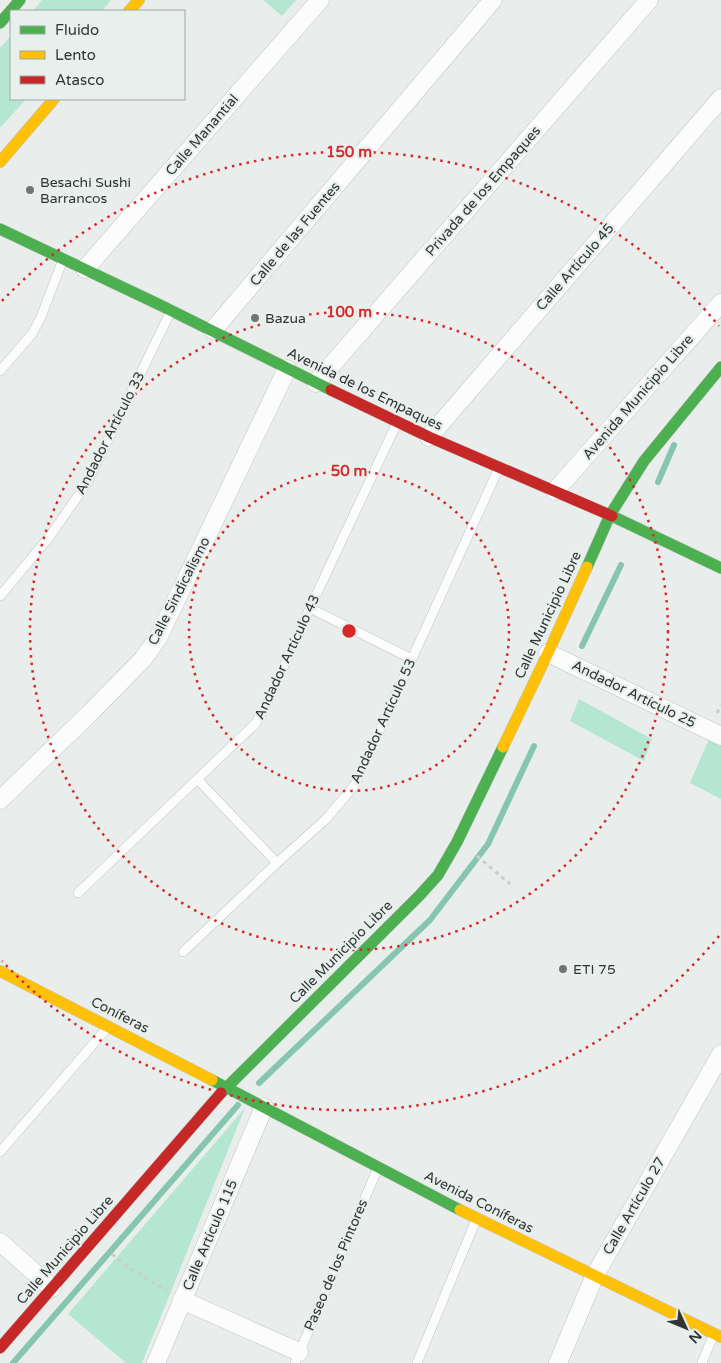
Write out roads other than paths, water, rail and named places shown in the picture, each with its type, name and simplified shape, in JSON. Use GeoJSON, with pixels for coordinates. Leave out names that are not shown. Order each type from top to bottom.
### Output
{"type":"FeatureCollection","features":[{"type":"Feature","properties":{"kind":"street"},"geometry":{"type":"LineString","coordinates":[[11,10],[20,0]]}},
{"type":"Feature","properties":{"kind":"street"},"geometry":{"type":"LineString","coordinates":[[130,10],[139,0]]}},
{"type":"Feature","properties":{"kind":"street","name":"Calle Manantial"},"geometry":{"type":"LineString","coordinates":[[85,269],[320,0]]}},
{"type":"Feature","properties":{"kind":"street","name":"Calle de las Fuentes"},"geometry":{"type":"LineString","coordinates":[[213,330],[494,0]]}},
{"type":"Feature","properties":{"kind":"street","name":"Privada de los Empaques"},"geometry":{"type":"LineString","coordinates":[[316,383],[649,0]]}},
{"type":"Feature","properties":{"kind":"street"},"geometry":{"type":"LineString","coordinates":[[0,23],[10,12]]}},
{"type":"Feature","properties":{"kind":"street","name":"Calle Artículo 45"},"geometry":{"type":"LineString","coordinates":[[429,437],[721,98]]}},
{"type":"Feature","properties":{"kind":"street"},"geometry":{"type":"LineString","coordinates":[[0,162],[53,100]]}},
{"type":"Feature","properties":{"kind":"street","name":"Avenida de los Empaques"},"geometry":{"type":"LineString","coordinates":[[0,229],[213,330],[287,369],[429,437],[720,565]]}},
{"type":"Feature","properties":{"kind":"street","name":"Avenida Municipio Libre"},"geometry":{"type":"LineString","coordinates":[[555,491],[721,303]]}},
{"type":"Feature","properties":{"kind":"street"},"geometry":{"type":"LineString","coordinates":[[610,515],[644,461],[721,367]]}},
{"type":"Feature","properties":{"kind":"street","name":"Calle Sindicalismo"},"geometry":{"type":"LineString","coordinates":[[0,800],[143,659],[158,638],[287,369]]}},
{"type":"Feature","properties":{"kind":"street","name":"Calle Municipio Libre"},"geometry":{"type":"LineString","coordinates":[[0,1348],[226,1087],[438,875],[457,842],[548,653],[610,515]]}},
{"type":"Feature","properties":{"kind":"street","name":"Andador Artículo 25"},"geometry":{"type":"LineString","coordinates":[[548,653],[721,736]]}},
{"type":"Feature","properties":{"kind":"street","name":"Coníferas"},"geometry":{"type":"LineString","coordinates":[[1,973],[109,1026],[226,1087]]}},
{"type":"Feature","properties":{"kind":"street","name":"Calle Artículo 27"},"geometry":{"type":"LineString","coordinates":[[558,1363],[595,1275],[721,1054]]}},
{"type":"Feature","properties":{"kind":"street","name":"Avenida Coníferas"},"geometry":{"type":"LineString","coordinates":[[226,1087],[477,1219],[718,1335]]}},
{"type":"Feature","properties":{"kind":"street","name":"Calle Artículo 115"},"geometry":{"type":"LineString","coordinates":[[156,1363],[264,1107]]}},
{"type":"Feature","properties":{"kind":"street"},"geometry":{"type":"LineString","coordinates":[[0,1242],[52,1288]]}},
{"type":"Feature","properties":{"kind":"street"},"geometry":{"type":"LineString","coordinates":[[182,1300],[297,1358]]}},
{"type":"Feature","properties":{"kind":"lane"},"geometry":{"type":"LineString","coordinates":[[0,371],[32,334],[41,317],[63,260]]}},
{"type":"Feature","properties":{"kind":"lane","name":"Andador Artículo 33"},"geometry":{"type":"LineString","coordinates":[[0,596],[50,536],[87,483],[171,310]]}},
{"type":"Feature","properties":{"kind":"lane","name":"Andador Artículo 43"},"geometry":{"type":"LineString","coordinates":[[78,893],[256,723],[397,422]]}},
{"type":"Feature","properties":{"kind":"lane","name":"Andador Artículo 53"},"geometry":{"type":"LineString","coordinates":[[184,952],[326,819],[354,786],[499,468]]}},
{"type":"Feature","properties":{"kind":"lane"},"geometry":{"type":"LineString","coordinates":[[310,608],[412,659]]}},
{"type":"Feature","properties":{"kind":"lane"},"geometry":{"type":"LineString","coordinates":[[198,780],[277,863]]}},
{"type":"Feature","properties":{"kind":"lane"},"geometry":{"type":"LineString","coordinates":[[0,1152],[109,1026]]}},
{"type":"Feature","properties":{"kind":"lane","name":"Paseo de los Pintores"},"geometry":{"type":"LineString","coordinates":[[297,1358],[378,1168]]}},
{"type":"Feature","properties":{"kind":"lane"},"geometry":{"type":"LineString","coordinates":[[417,1363],[477,1219]]}},
{"type":"Feature","properties":{"kind":"lane"},"geometry":{"type":"LineString","coordinates":[[702,1363],[718,1335]]}},
{"type":"Feature","properties":{"kind":"waterway"},"geometry":{"type":"LineString","coordinates":[[658,482],[674,445]]}},
{"type":"Feature","properties":{"kind":"waterway"},"geometry":{"type":"LineString","coordinates":[[582,646],[621,565]]}},
{"type":"Feature","properties":{"kind":"waterway"},"geometry":{"type":"LineString","coordinates":[[259,1083],[430,920],[488,844],[534,746]]}},
{"type":"Feature","properties":{"kind":"waterway"},"geometry":{"type":"LineString","coordinates":[[13,1363],[238,1105]]}},
{"type":"Feature","properties":{"kind":"place","name":"Besachi Sushi Barrancos"},"geometry":{"type":"Point","coordinates":[30,190]}},
{"type":"Feature","properties":{"kind":"place","name":"Bazua"},"geometry":{"type":"Point","coordinates":[255,318]}},
{"type":"Feature","properties":{"kind":"place","name":"ETI 75"},"geometry":{"type":"Point","coordinates":[563,969]}}]}
